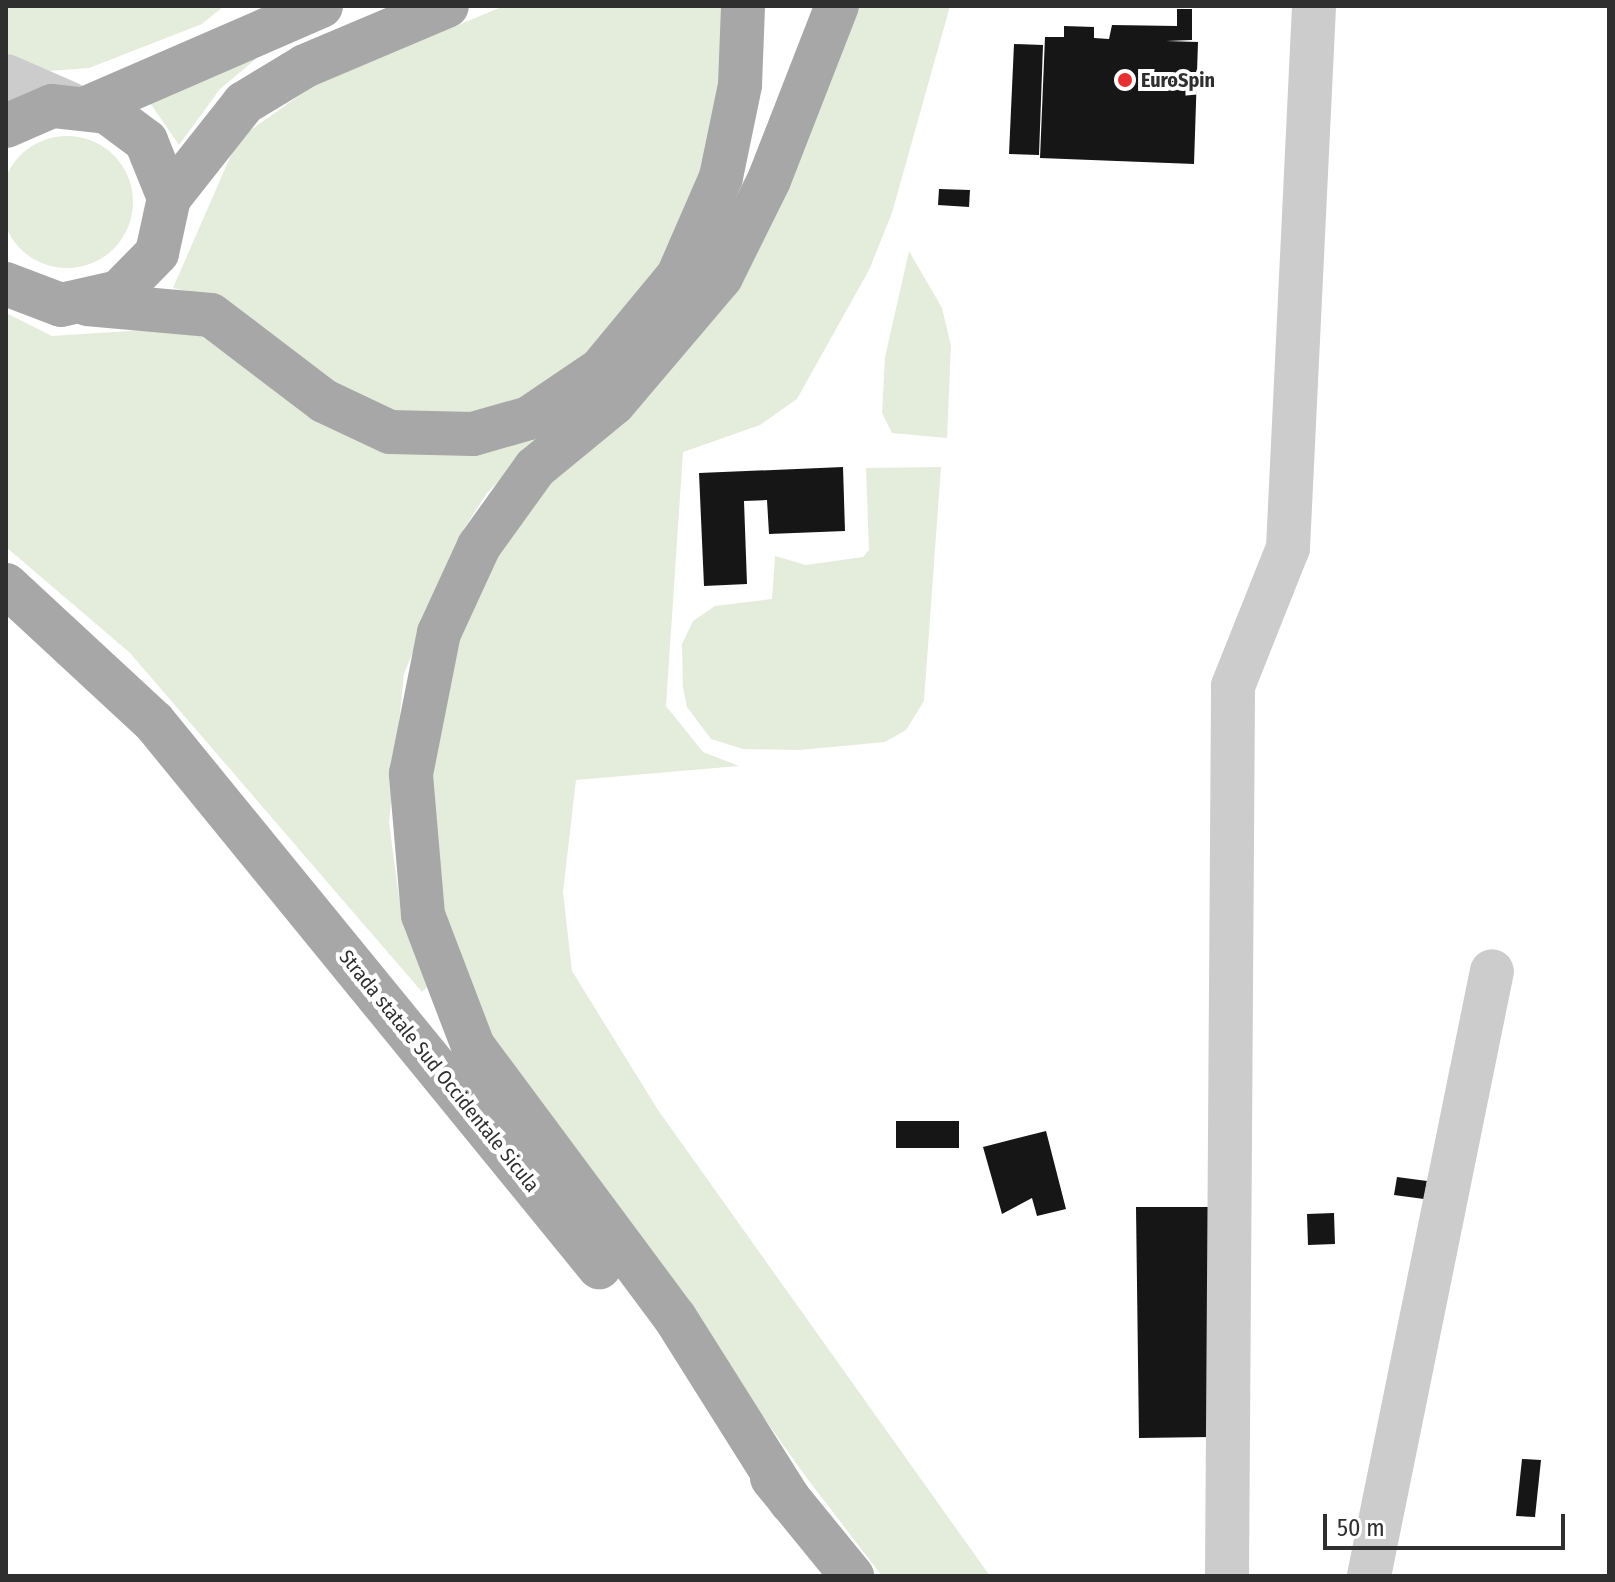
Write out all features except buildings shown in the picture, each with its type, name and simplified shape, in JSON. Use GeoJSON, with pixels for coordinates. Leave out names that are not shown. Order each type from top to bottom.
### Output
{"type":"FeatureCollection","features":[{"type":"Feature","properties":{"kind":"main road"},"geometry":{"type":"LineString","coordinates":[[178,67],[263,6]]}},
{"type":"Feature","properties":{"kind":"main road"},"geometry":{"type":"LineString","coordinates":[[6,126],[33,111],[80,106],[321,6]]}},
{"type":"Feature","properties":{"kind":"main road"},"geometry":{"type":"LineString","coordinates":[[169,198],[244,103],[305,66],[447,6]]}},
{"type":"Feature","properties":{"kind":"main road"},"geometry":{"type":"LineString","coordinates":[[6,284],[51,304],[87,304],[211,315],[324,401],[390,432],[473,434],[529,418],[601,369],[678,276],[721,177],[740,85],[743,6]]}},
{"type":"Feature","properties":{"kind":"main road"},"geometry":{"type":"LineString","coordinates":[[791,1502],[675,1318],[473,1046],[423,915],[411,774],[439,633],[479,546],[535,468],[614,403],[721,277],[769,180],[837,6]]}},
{"type":"Feature","properties":{"kind":"main road"},"geometry":{"type":"LineString","coordinates":[[80,106],[121,119],[146,141],[169,198],[165,236],[147,268],[119,292],[87,304]]}},
{"type":"Feature","properties":{"kind":"main road","name":"Strada statale Sud Occidentale Sicula"},"geometry":{"type":"LineString","coordinates":[[6,585],[154,722],[852,1576]]}},
{"type":"Feature","properties":{"kind":"street"},"geometry":{"type":"LineString","coordinates":[[1227,1576],[1233,686],[1288,548],[1314,6]]}},
{"type":"Feature","properties":{"kind":"street"},"geometry":{"type":"LineString","coordinates":[[6,76],[80,106]]}},
{"type":"Feature","properties":{"kind":"street"},"geometry":{"type":"LineString","coordinates":[[1369,1576],[1492,971]]}},
{"type":"Feature","properties":{"kind":"green space"},"geometry":{"type":"Polygon","coordinates":[[[6,6],[224,6],[202,24],[89,68],[36,72],[6,56],[6,6]]]}},
{"type":"Feature","properties":{"kind":"green space"},"geometry":{"type":"Polygon","coordinates":[[[504,6],[729,6],[708,170],[666,265],[623,320],[551,384],[495,411],[409,417],[356,400],[206,295],[173,288],[238,139],[314,85],[504,6]]]}},
{"type":"Feature","properties":{"kind":"green space"},"geometry":{"type":"Polygon","coordinates":[[[852,6],[950,6],[892,213],[869,270],[797,399],[760,425],[683,452],[666,706],[703,752],[739,766],[576,780],[563,892],[572,971],[658,1110],[990,1576],[882,1576],[806,1477],[465,999],[424,821],[438,683],[516,514],[624,413],[852,6]]]}},
{"type":"Feature","properties":{"kind":"green space"},"geometry":{"type":"Polygon","coordinates":[[[258,57],[220,89],[179,145],[148,100],[258,57]]]}},
{"type":"Feature","properties":{"kind":"green space"},"geometry":{"type":"Polygon","coordinates":[[[67,136],[92,141],[113,156],[128,177],[133,202],[128,227],[113,248],[92,263],[67,268],[42,263],[21,248],[6,227],[1,202],[6,177],[21,156],[42,141],[67,136]]]}},
{"type":"Feature","properties":{"kind":"green space"},"geometry":{"type":"Polygon","coordinates":[[[909,251],[942,308],[951,346],[947,438],[892,433],[882,413],[885,357],[909,251]]]}},
{"type":"Feature","properties":{"kind":"green space"},"geometry":{"type":"Polygon","coordinates":[[[6,313],[52,336],[191,327],[314,416],[387,449],[565,413],[487,493],[460,535],[404,674],[389,822],[402,920],[427,987],[422,992],[130,653],[6,547],[6,313]]]}},
{"type":"Feature","properties":{"kind":"green space"},"geometry":{"type":"Polygon","coordinates":[[[941,467],[924,701],[906,730],[885,742],[799,750],[743,749],[711,739],[687,707],[683,688],[682,644],[693,621],[715,606],[772,599],[775,556],[806,565],[863,557],[869,550],[866,468],[941,467]]]}},
{"type":"Feature","properties":{"kind":"place","name":"EuroSpin"},"geometry":{"type":"Point","coordinates":[1125,80]}}]}
